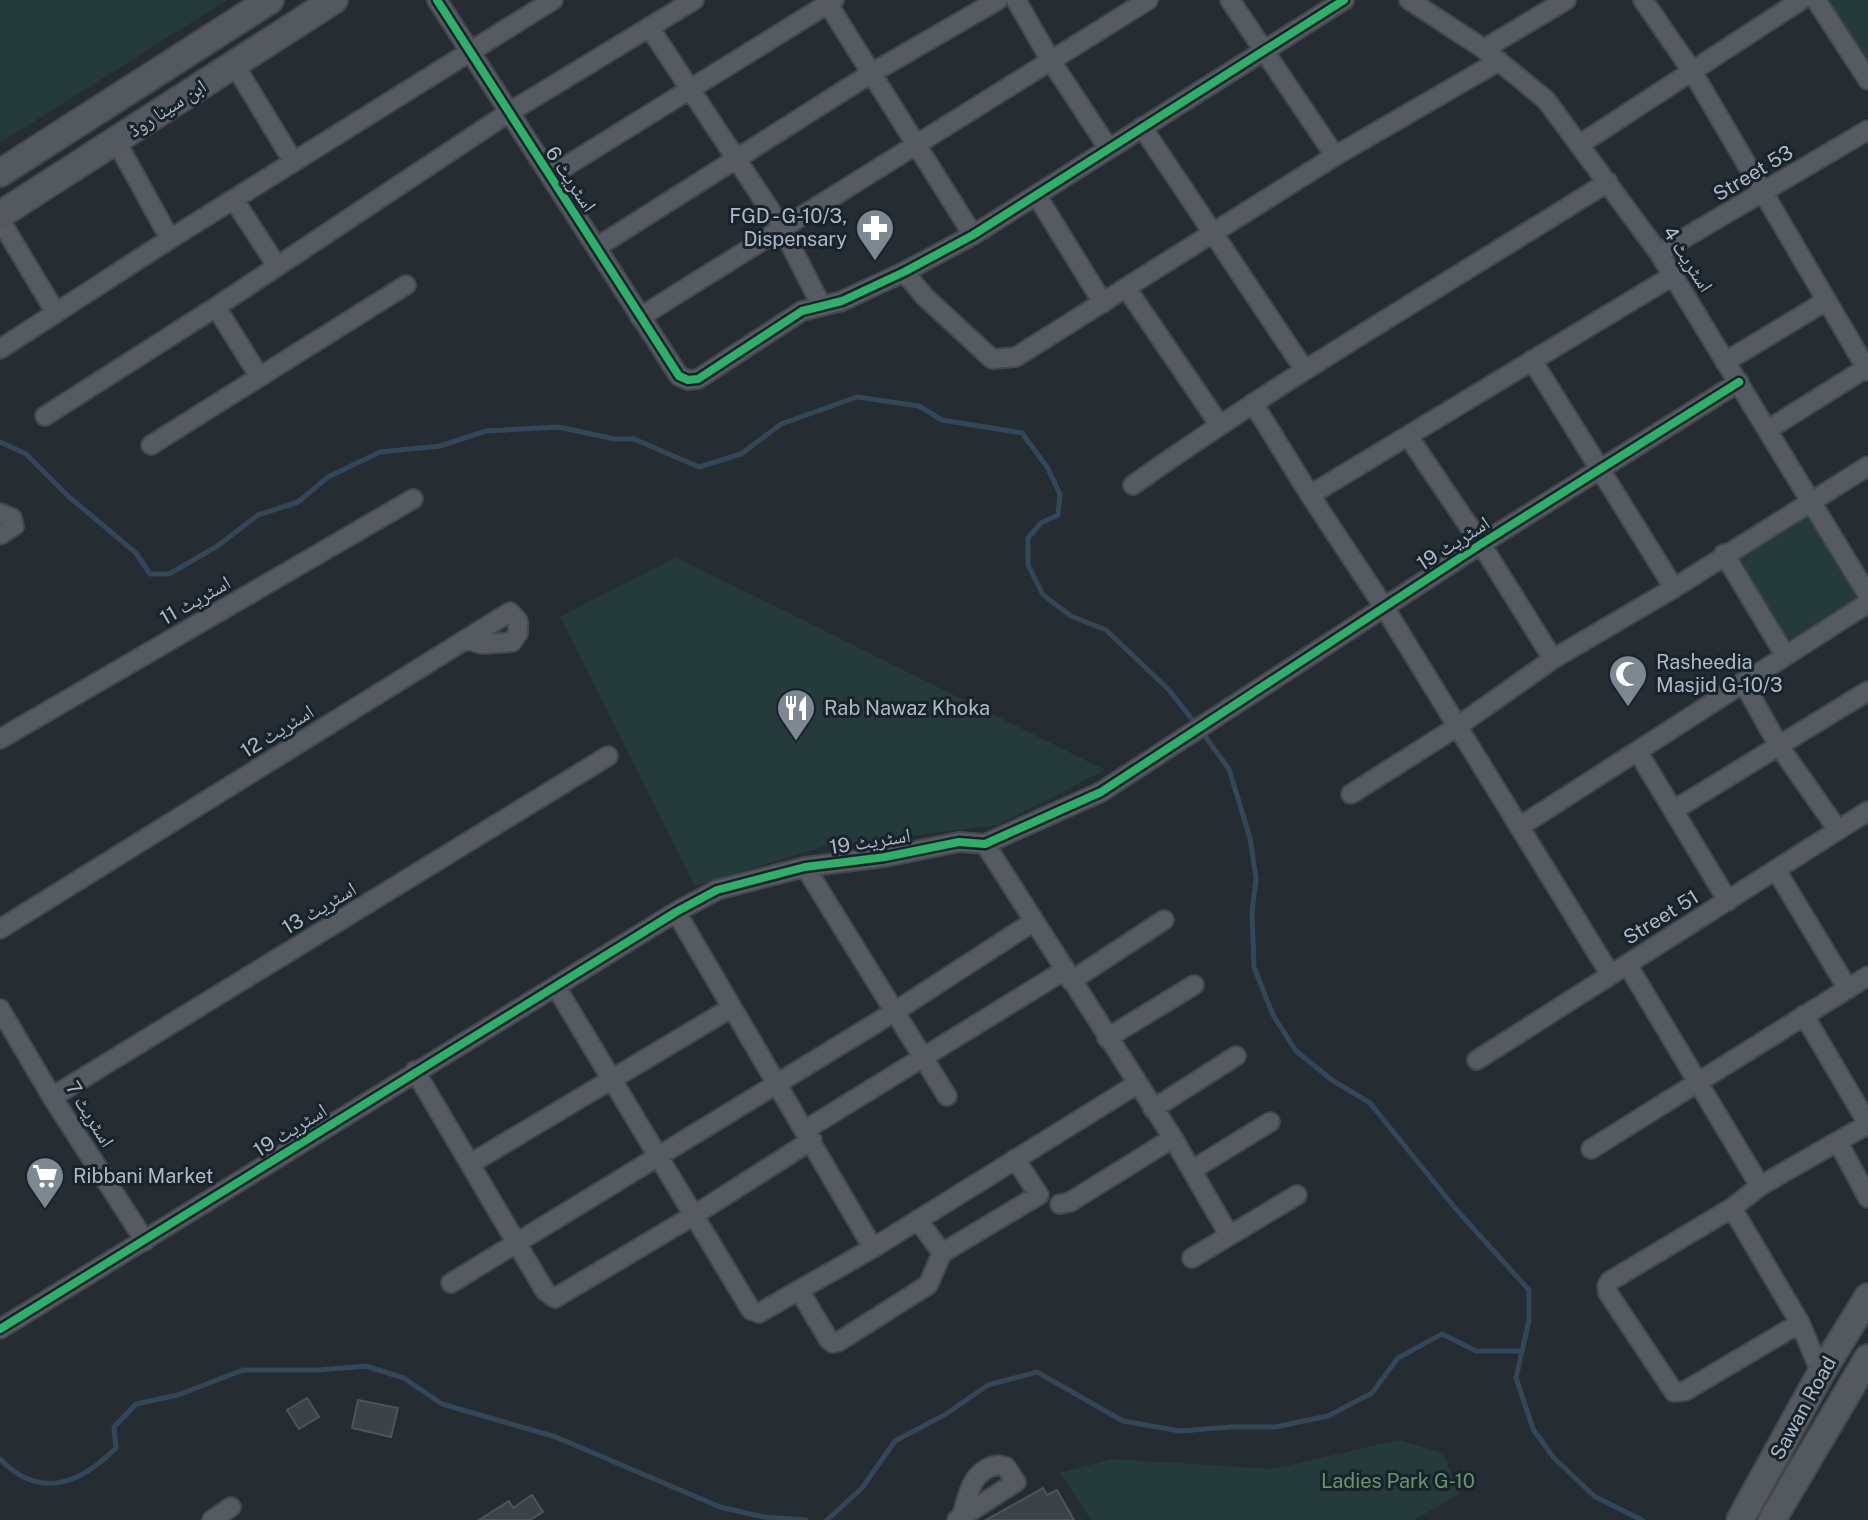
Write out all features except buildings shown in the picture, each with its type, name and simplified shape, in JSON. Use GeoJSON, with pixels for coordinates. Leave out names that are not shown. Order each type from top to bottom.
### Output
{"type":"FeatureCollection","features":[{"type":"Feature","properties":{"kind":"main road","name":"ابن سینا روڈ"},"geometry":{"type":"LineString","coordinates":[[0,173],[270,0]]}},
{"type":"Feature","properties":{"kind":"main road","name":"ابن سینا روڈ"},"geometry":{"type":"LineString","coordinates":[[0,218],[334,0]]}},
{"type":"Feature","properties":{"kind":"main road"},"geometry":{"type":"LineString","coordinates":[[245,16],[265,44]]}},
{"type":"Feature","properties":{"kind":"main road","name":"Sawan Road"},"geometry":{"type":"LineString","coordinates":[[1740,1520],[1821,1373],[1868,1297]]}},
{"type":"Feature","properties":{"kind":"main road","name":"Sawan Road"},"geometry":{"type":"LineString","coordinates":[[1772,1520],[1868,1358]]}},
{"type":"Feature","properties":{"kind":"street","name":"اسٹریٹ 6"},"geometry":{"type":"LineString","coordinates":[[437,0],[679,376],[688,380],[698,379],[802,311],[821,305]]}},
{"type":"Feature","properties":{"kind":"street"},"geometry":{"type":"LineString","coordinates":[[0,349],[293,161],[553,0]]}},
{"type":"Feature","properties":{"kind":"street"},"geometry":{"type":"LineString","coordinates":[[45,416],[216,307],[508,113],[694,0]]}},
{"type":"Feature","properties":{"kind":"street"},"geometry":{"type":"LineString","coordinates":[[597,247],[870,74],[998,0]]}},
{"type":"Feature","properties":{"kind":"street"},"geometry":{"type":"LineString","coordinates":[[1016,0],[1051,61],[1109,149]]}},
{"type":"Feature","properties":{"kind":"street"},"geometry":{"type":"LineString","coordinates":[[640,317],[1148,0]]}},
{"type":"Feature","properties":{"kind":"street"},"geometry":{"type":"LineString","coordinates":[[1230,0],[1335,156]]}},
{"type":"Feature","properties":{"kind":"street"},"geometry":{"type":"LineString","coordinates":[[649,27],[782,228],[821,305],[842,301],[973,235],[1344,0]]}},
{"type":"Feature","properties":{"kind":"street","name":"اسٹریٹ 4"},"geometry":{"type":"LineString","coordinates":[[1409,0],[1492,55],[1546,100],[1674,275],[1868,595]]}},
{"type":"Feature","properties":{"kind":"street"},"geometry":{"type":"LineString","coordinates":[[904,272],[925,297],[992,359],[1016,357],[1492,55],[1566,0]]}},
{"type":"Feature","properties":{"kind":"street"},"geometry":{"type":"LineString","coordinates":[[1643,0],[1692,71],[1867,370],[1769,429]]}},
{"type":"Feature","properties":{"kind":"street"},"geometry":{"type":"LineString","coordinates":[[1579,145],[1801,0]]}},
{"type":"Feature","properties":{"kind":"street"},"geometry":{"type":"LineString","coordinates":[[1816,0],[1868,80]]}},
{"type":"Feature","properties":{"kind":"street"},"geometry":{"type":"LineString","coordinates":[[550,176],[831,2],[870,74],[973,235]]}},
{"type":"Feature","properties":{"kind":"street"},"geometry":{"type":"LineString","coordinates":[[234,64],[293,161]]}},
{"type":"Feature","properties":{"kind":"street"},"geometry":{"type":"LineString","coordinates":[[1142,127],[1304,369]]}},
{"type":"Feature","properties":{"kind":"street","name":"Street 53"},"geometry":{"type":"LineString","coordinates":[[1659,253],[1868,130]]}},
{"type":"Feature","properties":{"kind":"street"},"geometry":{"type":"LineString","coordinates":[[116,141],[170,239]]}},
{"type":"Feature","properties":{"kind":"street"},"geometry":{"type":"LineString","coordinates":[[1133,485],[1304,369],[1608,182]]}},
{"type":"Feature","properties":{"kind":"street"},"geometry":{"type":"LineString","coordinates":[[1037,196],[1103,303]]}},
{"type":"Feature","properties":{"kind":"street"},"geometry":{"type":"LineString","coordinates":[[234,200],[277,266]]}},
{"type":"Feature","properties":{"kind":"street"},"geometry":{"type":"LineString","coordinates":[[0,218],[56,313]]}},
{"type":"Feature","properties":{"kind":"street"},"geometry":{"type":"LineString","coordinates":[[1310,495],[1674,275]]}},
{"type":"Feature","properties":{"kind":"street"},"geometry":{"type":"LineString","coordinates":[[151,445],[406,285]]}},
{"type":"Feature","properties":{"kind":"street"},"geometry":{"type":"LineString","coordinates":[[1127,289],[1219,424]]}},
{"type":"Feature","properties":{"kind":"street"},"geometry":{"type":"LineString","coordinates":[[1725,362],[1826,301]]}},
{"type":"Feature","properties":{"kind":"street"},"geometry":{"type":"LineString","coordinates":[[216,307],[259,376]]}},
{"type":"Feature","properties":{"kind":"street"},"geometry":{"type":"LineString","coordinates":[[1532,360],[1674,588]]}},
{"type":"Feature","properties":{"kind":"street","name":"اسٹریٹ 19"},"geometry":{"type":"LineString","coordinates":[[0,1329],[415,1071],[717,890],[805,867],[885,857],[959,842],[985,844],[1101,792],[1481,544],[1739,382]]}},
{"type":"Feature","properties":{"kind":"street"},"geometry":{"type":"LineString","coordinates":[[1253,403],[1384,607],[1610,974]]}},
{"type":"Feature","properties":{"kind":"street"},"geometry":{"type":"LineString","coordinates":[[1408,436],[1553,659]]}},
{"type":"Feature","properties":{"kind":"street"},"geometry":{"type":"LineString","coordinates":[[1351,794],[1458,726],[1553,659],[1674,588],[1868,466]]}},
{"type":"Feature","properties":{"kind":"street","name":"اسٹریٹ 11"},"geometry":{"type":"LineString","coordinates":[[0,739],[413,499]]}},
{"type":"Feature","properties":{"kind":"street"},"geometry":{"type":"LineString","coordinates":[[0,513],[12,518],[14,526],[0,535]]}},
{"type":"Feature","properties":{"kind":"street"},"geometry":{"type":"LineString","coordinates":[[1724,554],[1785,655]]}},
{"type":"Feature","properties":{"kind":"street"},"geometry":{"type":"LineString","coordinates":[[1851,570],[1868,560]]}},
{"type":"Feature","properties":{"kind":"street"},"geometry":{"type":"LineString","coordinates":[[1519,827],[1868,603]]}},
{"type":"Feature","properties":{"kind":"street","name":"اسٹریٹ 12"},"geometry":{"type":"LineString","coordinates":[[0,929],[510,612],[518,621],[518,633],[512,642],[482,644],[468,640]]}},
{"type":"Feature","properties":{"kind":"street"},"geometry":{"type":"LineString","coordinates":[[1743,682],[1779,746],[1838,830]]}},
{"type":"Feature","properties":{"kind":"street"},"geometry":{"type":"LineString","coordinates":[[1674,810],[1868,691]]}},
{"type":"Feature","properties":{"kind":"street"},"geometry":{"type":"LineString","coordinates":[[1638,752],[1728,901]]}},
{"type":"Feature","properties":{"kind":"street","name":"اسٹریٹ 13"},"geometry":{"type":"LineString","coordinates":[[52,1097],[608,756]]}},
{"type":"Feature","properties":{"kind":"street","name":"Street 51"},"geometry":{"type":"LineString","coordinates":[[1477,1060],[1868,811]]}},
{"type":"Feature","properties":{"kind":"street"},"geometry":{"type":"LineString","coordinates":[[985,844],[1173,1138],[1229,1235]]}},
{"type":"Feature","properties":{"kind":"street"},"geometry":{"type":"LineString","coordinates":[[805,867],[947,1096]]}},
{"type":"Feature","properties":{"kind":"street"},"geometry":{"type":"LineString","coordinates":[[1776,870],[1848,989]]}},
{"type":"Feature","properties":{"kind":"street"},"geometry":{"type":"LineString","coordinates":[[676,912],[873,1248]]}},
{"type":"Feature","properties":{"kind":"street"},"geometry":{"type":"LineString","coordinates":[[415,1071],[545,1291],[555,1298],[696,1214],[924,1059],[1164,920]]}},
{"type":"Feature","properties":{"kind":"street"},"geometry":{"type":"LineString","coordinates":[[451,1283],[778,1084],[1033,922]]}},
{"type":"Feature","properties":{"kind":"street"},"geometry":{"type":"LineString","coordinates":[[1627,964],[1760,1186]]}},
{"type":"Feature","properties":{"kind":"street"},"geometry":{"type":"LineString","coordinates":[[1591,1149],[1868,976]]}},
{"type":"Feature","properties":{"kind":"street"},"geometry":{"type":"LineString","coordinates":[[1107,1038],[1194,985]]}},
{"type":"Feature","properties":{"kind":"street"},"geometry":{"type":"LineString","coordinates":[[556,987],[696,1214],[751,1310],[759,1313],[873,1248],[1137,1084]]}},
{"type":"Feature","properties":{"kind":"street"},"geometry":{"type":"LineString","coordinates":[[470,1164],[731,1008]]}},
{"type":"Feature","properties":{"kind":"street","name":"اسٹریٹ 7"},"geometry":{"type":"LineString","coordinates":[[0,1009],[52,1097],[145,1241]]}},
{"type":"Feature","properties":{"kind":"street"},"geometry":{"type":"LineString","coordinates":[[1800,1323],[1685,1391],[1674,1392],[1608,1293],[1607,1286],[1610,1281],[1732,1208],[1760,1186],[1868,1124],[1804,1015]]}},
{"type":"Feature","properties":{"kind":"street"},"geometry":{"type":"LineString","coordinates":[[1153,1109],[1236,1056]]}},
{"type":"Feature","properties":{"kind":"street"},"geometry":{"type":"LineString","coordinates":[[1192,1170],[1270,1122]]}},
{"type":"Feature","properties":{"kind":"street"},"geometry":{"type":"LineString","coordinates":[[1060,1204],[1070,1202],[1173,1138]]}},
{"type":"Feature","properties":{"kind":"street"},"geometry":{"type":"LineString","coordinates":[[1838,1142],[1868,1198]]}},
{"type":"Feature","properties":{"kind":"street"},"geometry":{"type":"LineString","coordinates":[[799,1290],[829,1340],[838,1342],[928,1285],[942,1253],[1039,1195],[1015,1159]]}},
{"type":"Feature","properties":{"kind":"street"},"geometry":{"type":"LineString","coordinates":[[1192,1258],[1297,1195]]}},
{"type":"Feature","properties":{"kind":"street"},"geometry":{"type":"LineString","coordinates":[[1732,1208],[1800,1323],[1821,1373]]}},
{"type":"Feature","properties":{"kind":"street"},"geometry":{"type":"LineString","coordinates":[[918,1220],[942,1253]]}},
{"type":"Feature","properties":{"kind":"street"},"geometry":{"type":"LineString","coordinates":[[212,1520],[231,1507]]}},
{"type":"Feature","properties":{"kind":"green space"},"geometry":{"type":"Polygon","coordinates":[[[0,0],[227,0],[0,143],[0,0]]]}},
{"type":"Feature","properties":{"kind":"green space"},"geometry":{"type":"Polygon","coordinates":[[[1825,0],[1868,0],[1868,69],[1825,0]]]}},
{"type":"Feature","properties":{"kind":"green space"},"geometry":{"type":"Polygon","coordinates":[[[1810,506],[1867,600],[1787,647],[1728,556],[1810,506]]]}},
{"type":"Feature","properties":{"kind":"green space"},"geometry":{"type":"Polygon","coordinates":[[[676,557],[1105,770],[998,825],[822,847],[695,886],[560,617],[676,557]]]}},
{"type":"Feature","properties":{"kind":"green space","name":"Ladies Park G-10"},"geometry":{"type":"Polygon","coordinates":[[[1399,1440],[1443,1453],[1459,1494],[1414,1520],[1091,1520],[1060,1473],[1111,1459],[1272,1469],[1399,1440]]]}},
{"type":"Feature","properties":{"kind":"waterway"},"geometry":{"type":"LineString","coordinates":[[0,442],[26,454],[68,496],[136,553],[150,574],[169,574],[216,547],[258,515],[298,502],[328,477],[380,452],[440,446],[486,431],[558,427],[615,439],[634,439],[699,467],[741,454],[781,424],[857,397],[919,406],[942,420],[1022,433],[1047,467],[1060,494],[1058,515],[1041,523],[1028,538],[1028,565],[1043,595],[1071,616],[1106,630],[1168,689],[1196,724]]}},
{"type":"Feature","properties":{"kind":"waterway"},"geometry":{"type":"LineString","coordinates":[[1202,732],[1229,769],[1250,838],[1256,878],[1252,912],[1254,967],[1273,1015],[1296,1051],[1332,1080],[1370,1103],[1455,1208],[1529,1290],[1529,1320],[1516,1378],[1533,1429],[1554,1458],[1594,1496],[1642,1520]]}},
{"type":"Feature","properties":{"kind":"waterway"},"geometry":{"type":"LineString","coordinates":[[827,1520],[862,1488],[895,1441],[946,1414],[988,1385],[1037,1372],[1123,1421],[1180,1431],[1275,1427],[1328,1416],[1372,1393],[1398,1358],[1442,1334],[1476,1351],[1522,1351]]}},
{"type":"Feature","properties":{"kind":"waterway"},"geometry":{"type":"LineString","coordinates":[[0,1459],[30,1480],[60,1482],[89,1470],[116,1448],[114,1427],[136,1404],[178,1395],[243,1370],[319,1370],[366,1366],[404,1378],[442,1404],[556,1437],[720,1507],[764,1517],[806,1520]]}},
{"type":"Feature","properties":{"kind":"cycle path"},"geometry":{"type":"LineString","coordinates":[[437,0],[679,376],[688,380],[698,379],[802,311],[842,301],[973,235],[1344,0]]}},
{"type":"Feature","properties":{"kind":"cycle path"},"geometry":{"type":"LineString","coordinates":[[0,1329],[676,912],[717,890],[805,867],[885,857],[959,842],[985,844],[1101,792],[1481,544],[1739,382]]}},
{"type":"Feature","properties":{"kind":"place","name":"FGD - G-10/3, Dispensary"},"geometry":{"type":"Point","coordinates":[875,262]}},
{"type":"Feature","properties":{"kind":"place","name":"Rasheedia Masjid G-10/3"},"geometry":{"type":"Point","coordinates":[1628,708]}},
{"type":"Feature","properties":{"kind":"place","name":"Rab Nawaz Khoka"},"geometry":{"type":"Point","coordinates":[796,742]}},
{"type":"Feature","properties":{"kind":"place","name":"Ribbani Market"},"geometry":{"type":"Point","coordinates":[45,1210]}}]}
